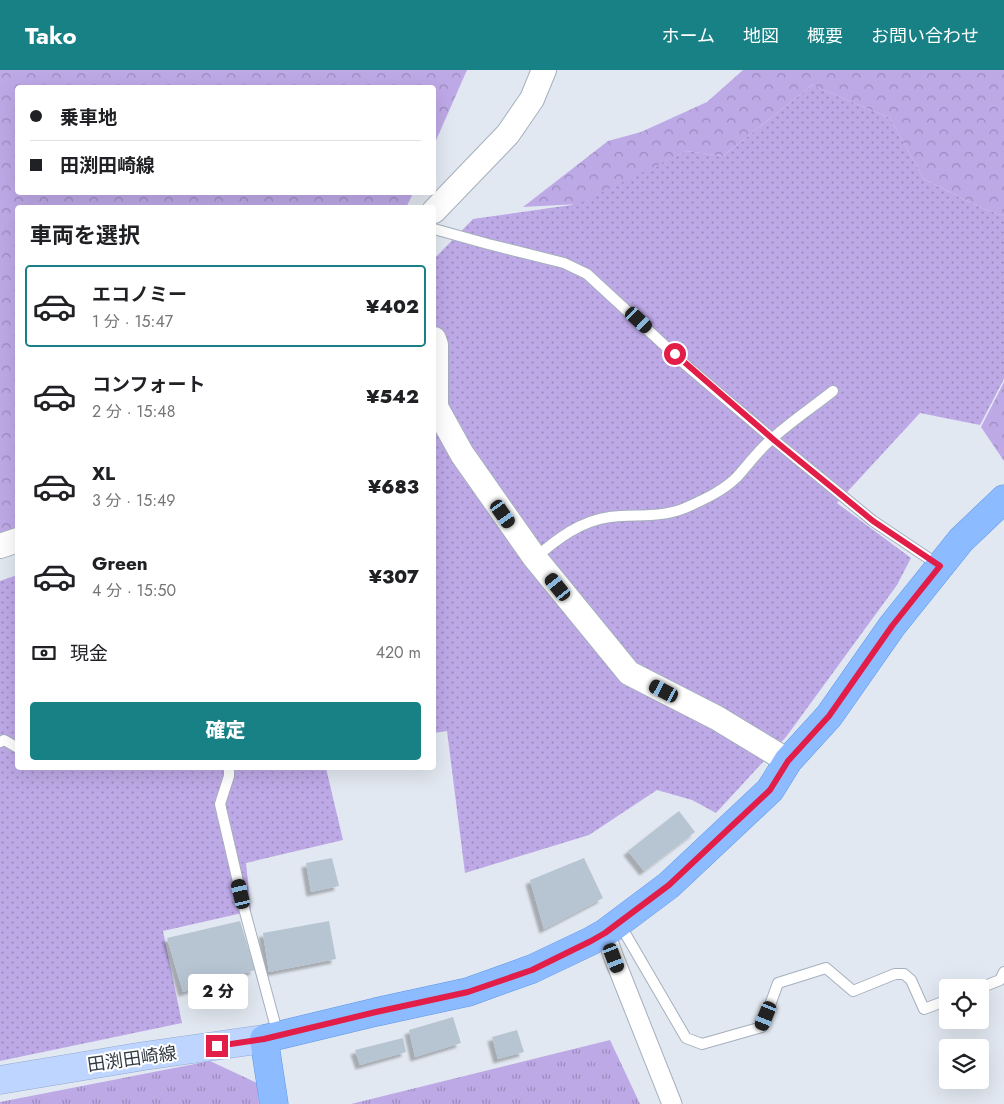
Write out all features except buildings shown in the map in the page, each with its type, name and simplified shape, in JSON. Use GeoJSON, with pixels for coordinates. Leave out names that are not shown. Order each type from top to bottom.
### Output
{"type":"FeatureCollection","features":[{"type":"Feature","properties":{"kind":"main road"},"geometry":{"type":"LineString","coordinates":[[274,1104],[271,1038],[468,992],[532,970],[591,941],[612,928],[669,885],[770,790],[788,761],[829,716],[892,626],[940,566],[961,540],[1004,500]]}},
{"type":"Feature","properties":{"kind":"main road","name":"田渕田崎線"},"geometry":{"type":"LineString","coordinates":[[0,1080],[144,1056],[271,1038]]}},
{"type":"Feature","properties":{"kind":"street"},"geometry":{"type":"LineString","coordinates":[[436,209],[508,134],[532,99],[544,70]]}},
{"type":"Feature","properties":{"kind":"street"},"geometry":{"type":"LineString","coordinates":[[436,345],[436,407],[442,426],[534,558],[629,673],[717,718],[788,761]]}},
{"type":"Feature","properties":{"kind":"street"},"geometry":{"type":"LineString","coordinates":[[0,546],[15,541]]}},
{"type":"Feature","properties":{"kind":"street"},"geometry":{"type":"LineString","coordinates":[[612,928],[617,967],[672,1104]]}},
{"type":"Feature","properties":{"kind":"lane"},"geometry":{"type":"LineString","coordinates":[[436,230],[564,263],[587,274],[687,366],[772,438],[873,521],[940,566]]}},
{"type":"Feature","properties":{"kind":"lane"},"geometry":{"type":"LineString","coordinates":[[534,558],[564,534],[591,521],[610,517],[665,515],[685,508],[720,491],[736,477],[772,438],[833,391]]}},
{"type":"Feature","properties":{"kind":"lane"},"geometry":{"type":"LineString","coordinates":[[0,742],[4,740],[15,746]]}},
{"type":"Feature","properties":{"kind":"lane"},"geometry":{"type":"LineString","coordinates":[[229,770],[229,776],[220,804],[271,1038]]}},
{"type":"Feature","properties":{"kind":"lane"},"geometry":{"type":"LineString","coordinates":[[612,928],[686,1038],[702,1044],[762,1027],[778,983],[826,968],[853,991],[895,974],[904,974],[911,980],[924,1009],[939,1003]]}},
{"type":"Feature","properties":{"kind":"lane"},"geometry":{"type":"LineString","coordinates":[[989,984],[1000,980],[1004,972]]}},
{"type":"Feature","properties":{"kind":"green space"},"geometry":{"type":"Polygon","coordinates":[[[0,70],[467,70],[436,140],[436,85],[15,85],[15,195],[412,195],[407,205],[15,205],[15,543],[0,549],[0,70]]]}},
{"type":"Feature","properties":{"kind":"green space"},"geometry":{"type":"Polygon","coordinates":[[[743,70],[1004,70],[1004,216],[982,208],[924,179],[890,118],[812,85],[723,156],[686,151],[578,204],[523,207],[608,141],[641,132],[707,102],[743,70]]]}},
{"type":"Feature","properties":{"kind":"green space"},"geometry":{"type":"Polygon","coordinates":[[[812,85],[890,118],[924,179],[982,208],[1004,216],[1004,379],[980,425],[920,413],[837,503],[911,558],[897,585],[786,737],[716,813],[692,800],[657,790],[589,835],[465,873],[447,731],[436,733],[436,257],[473,219],[571,205],[686,151],[723,156],[812,85]]]}},
{"type":"Feature","properties":{"kind":"green space"},"geometry":{"type":"Polygon","coordinates":[[[1004,382],[1004,461],[981,427],[1004,382]]]}},
{"type":"Feature","properties":{"kind":"green space"},"geometry":{"type":"Polygon","coordinates":[[[15,576],[15,770],[326,770],[343,840],[246,863],[251,911],[163,931],[182,1023],[0,1061],[0,581],[15,576]]]}},
{"type":"Feature","properties":{"kind":"green space"},"geometry":{"type":"Polygon","coordinates":[[[610,1040],[640,1104],[351,1104],[610,1040]]]}},
{"type":"Feature","properties":{"kind":"green space"},"geometry":{"type":"Polygon","coordinates":[[[210,1061],[257,1083],[259,1104],[0,1104],[0,1102],[210,1061]]]}},
{"type":"Feature","properties":{"kind":"route"},"geometry":{"type":"LineString","coordinates":[[217,1046],[264,1039],[468,992],[532,970],[605,933],[669,885],[770,790],[788,761],[829,716],[892,626],[940,566],[873,521],[774,440],[675,354]]}}]}
